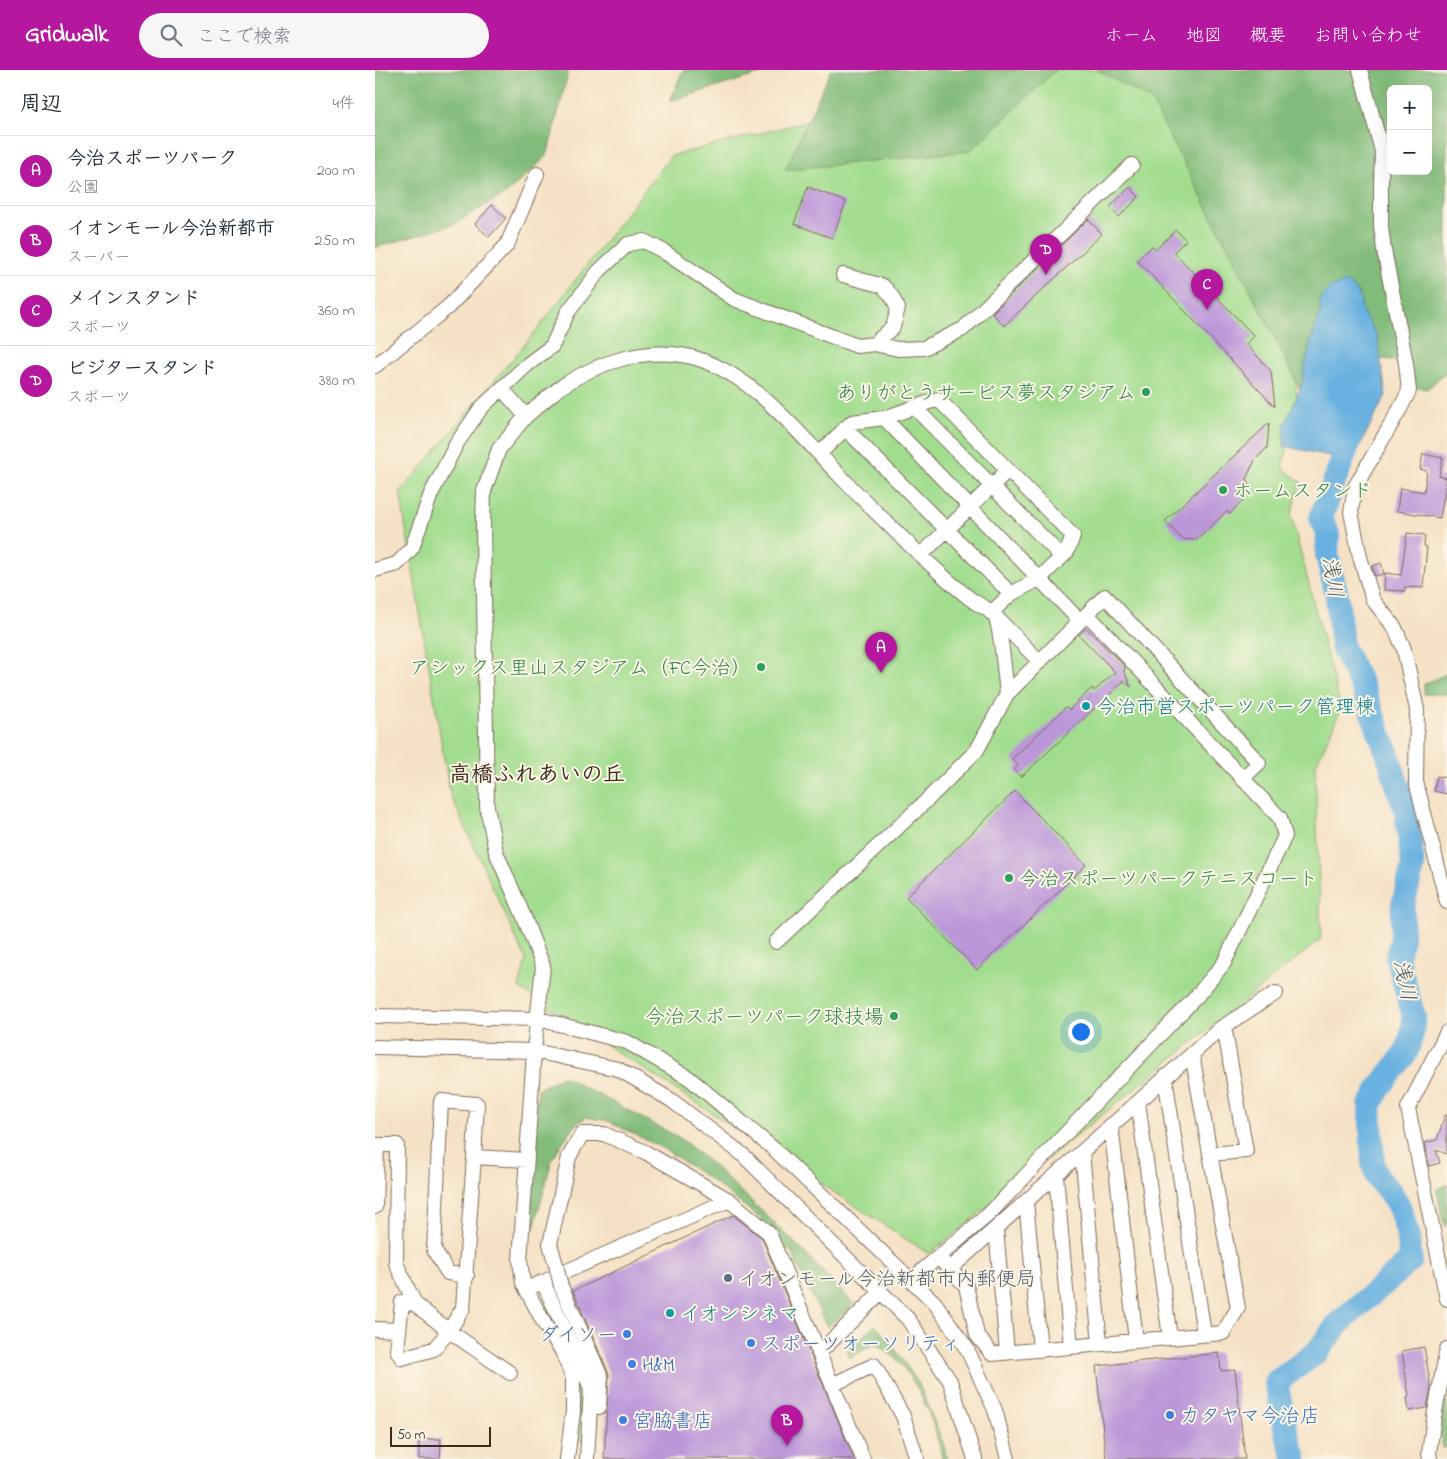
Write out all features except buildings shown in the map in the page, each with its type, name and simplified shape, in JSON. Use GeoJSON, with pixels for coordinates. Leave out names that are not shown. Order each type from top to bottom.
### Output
{"type":"FeatureCollection","features":[{"type":"Feature","properties":{"kind":"street"},"geometry":{"type":"LineString","coordinates":[[1360,70],[1382,151],[1381,218],[1384,250],[1406,364],[1409,391],[1355,487],[1351,512],[1360,558],[1373,600],[1395,628],[1404,649],[1417,710],[1416,782],[1447,902]]}},
{"type":"Feature","properties":{"kind":"street"},"geometry":{"type":"LineString","coordinates":[[375,570],[397,564],[412,548],[431,494],[457,443],[481,408],[528,364],[552,346],[568,312],[599,271],[628,244],[644,241],[663,251],[734,299],[857,346],[874,344],[898,349],[924,348],[963,328],[1132,165]]}},
{"type":"Feature","properties":{"kind":"street"},"geometry":{"type":"LineString","coordinates":[[375,366],[448,307],[507,245],[537,174]]}},
{"type":"Feature","properties":{"kind":"street"},"geometry":{"type":"LineString","coordinates":[[843,275],[883,286],[891,295],[898,308],[893,326],[874,344]]}},
{"type":"Feature","properties":{"kind":"street"},"geometry":{"type":"LineString","coordinates":[[543,1282],[591,1388],[587,1454],[568,1453],[573,1412],[573,1378],[562,1351],[545,1326],[523,1283],[520,1260],[543,966],[496,852],[487,807],[484,491],[499,449],[526,416],[560,388],[580,375],[608,363],[647,355],[665,354],[686,356],[710,364],[750,388],[783,416],[948,581],[992,614],[1039,661]]}},
{"type":"Feature","properties":{"kind":"street"},"geometry":{"type":"LineString","coordinates":[[502,388],[526,416]]}},
{"type":"Feature","properties":{"kind":"street"},"geometry":{"type":"LineString","coordinates":[[819,454],[851,422],[884,418],[938,399],[1073,536],[1067,552],[1062,557],[1039,579],[1011,594],[992,614]]}},
{"type":"Feature","properties":{"kind":"street"},"geometry":{"type":"LineString","coordinates":[[914,407],[1062,557]]}},
{"type":"Feature","properties":{"kind":"street"},"geometry":{"type":"LineString","coordinates":[[884,418],[1039,579],[1083,617],[1242,779],[1279,818],[1285,836],[1224,963],[1196,997],[989,1214],[911,1280]]}},
{"type":"Feature","properties":{"kind":"street"},"geometry":{"type":"LineString","coordinates":[[845,428],[1011,594]]}},
{"type":"Feature","properties":{"kind":"street"},"geometry":{"type":"LineString","coordinates":[[921,555],[1008,470]]}},
{"type":"Feature","properties":{"kind":"street"},"geometry":{"type":"LineString","coordinates":[[776,942],[926,801],[977,750],[1007,694],[1105,596],[1259,763],[1242,779]]}},
{"type":"Feature","properties":{"kind":"street"},"geometry":{"type":"LineString","coordinates":[[992,614],[999,629],[1007,694]]}},
{"type":"Feature","properties":{"kind":"street"},"geometry":{"type":"LineString","coordinates":[[950,1269],[1224,1026],[1276,993]]}},
{"type":"Feature","properties":{"kind":"street"},"geometry":{"type":"LineString","coordinates":[[375,1016],[539,1019],[627,1042],[689,1078],[775,1150],[935,1303],[967,1349],[995,1410],[1008,1459]]}},
{"type":"Feature","properties":{"kind":"street"},"geometry":{"type":"LineString","coordinates":[[1210,1154],[1246,1151],[1224,1026]]}},
{"type":"Feature","properties":{"kind":"street"},"geometry":{"type":"LineString","coordinates":[[1447,1032],[1408,1108],[1447,1299]]}},
{"type":"Feature","properties":{"kind":"street"},"geometry":{"type":"LineString","coordinates":[[375,1047],[535,1052],[618,1069],[671,1100],[742,1154],[908,1318],[950,1381],[975,1459]]}},
{"type":"Feature","properties":{"kind":"street"},"geometry":{"type":"LineString","coordinates":[[938,1257],[966,1286],[977,1335],[993,1354],[1223,1333],[1238,1308],[1192,1054]]}},
{"type":"Feature","properties":{"kind":"street"},"geometry":{"type":"LineString","coordinates":[[1165,1078],[1204,1334]]}},
{"type":"Feature","properties":{"kind":"street"},"geometry":{"type":"LineString","coordinates":[[415,1304],[402,1302],[397,1350],[402,1358],[434,1349],[449,1331],[463,1308],[467,1276],[477,1104],[441,1101],[434,1250],[448,1273],[467,1276]]}},
{"type":"Feature","properties":{"kind":"street"},"geometry":{"type":"LineString","coordinates":[[1138,1102],[1170,1338]]}},
{"type":"Feature","properties":{"kind":"street"},"geometry":{"type":"LineString","coordinates":[[1111,1126],[1136,1341]]}},
{"type":"Feature","properties":{"kind":"street"},"geometry":{"type":"LineString","coordinates":[[598,1421],[601,1377],[561,1286],[550,1244],[569,1157],[582,1134],[604,1134],[645,1152],[729,1200],[769,1233],[863,1459]]}},
{"type":"Feature","properties":{"kind":"street"},"geometry":{"type":"LineString","coordinates":[[375,1207],[376,1145],[397,1145],[396,1263],[415,1304],[449,1331],[511,1373]]}},
{"type":"Feature","properties":{"kind":"street"},"geometry":{"type":"LineString","coordinates":[[1082,1152],[1100,1344]]}},
{"type":"Feature","properties":{"kind":"street"},"geometry":{"type":"LineString","coordinates":[[475,1157],[527,1160]]}},
{"type":"Feature","properties":{"kind":"street"},"geometry":{"type":"LineString","coordinates":[[1056,1175],[1071,1346]]}},
{"type":"Feature","properties":{"kind":"street"},"geometry":{"type":"LineString","coordinates":[[526,1289],[729,1200]]}},
{"type":"Feature","properties":{"kind":"street"},"geometry":{"type":"LineString","coordinates":[[1026,1202],[1040,1349]]}},
{"type":"Feature","properties":{"kind":"street"},"geometry":{"type":"LineString","coordinates":[[996,1229],[1007,1352]]}},
{"type":"Feature","properties":{"kind":"street"},"geometry":{"type":"LineString","coordinates":[[819,1353],[881,1292]]}},
{"type":"Feature","properties":{"kind":"street"},"geometry":{"type":"LineString","coordinates":[[375,1329],[399,1330]]}},
{"type":"Feature","properties":{"kind":"street"},"geometry":{"type":"LineString","coordinates":[[1430,1459],[1429,1453],[1434,1417],[1447,1349]]}},
{"type":"Feature","properties":{"kind":"street"},"geometry":{"type":"LineString","coordinates":[[832,1384],[874,1365],[903,1416],[917,1459]]}},
{"type":"Feature","properties":{"kind":"green space"},"geometry":{"type":"Polygon","coordinates":[[[375,70],[569,70],[547,156],[508,192],[454,224],[375,248],[375,70]]]}},
{"type":"Feature","properties":{"kind":"green space"},"geometry":{"type":"Polygon","coordinates":[[[683,70],[773,70],[670,101],[683,70]]]}},
{"type":"Feature","properties":{"kind":"green space"},"geometry":{"type":"Polygon","coordinates":[[[831,70],[1056,70],[970,151],[785,170],[831,70]]]}},
{"type":"Feature","properties":{"kind":"green space"},"geometry":{"type":"Polygon","coordinates":[[[952,70],[1129,70],[1226,162],[1293,354],[1298,410],[1282,468],[1301,482],[1291,515],[1341,709],[1315,767],[1321,939],[929,1254],[519,988],[526,960],[450,794],[400,493],[540,326],[671,156],[844,112],[952,70]]]}},
{"type":"Feature","properties":{"kind":"green space"},"geometry":{"type":"Polygon","coordinates":[[[1097,70],[1447,70],[1447,371],[1427,389],[1417,387],[1394,360],[1369,358],[1317,424],[1273,334],[1151,100],[1097,70]]]}},
{"type":"Feature","properties":{"kind":"green space"},"geometry":{"type":"Polygon","coordinates":[[[1447,674],[1447,694],[1424,694],[1424,684],[1447,674]]]}},
{"type":"Feature","properties":{"kind":"green space"},"geometry":{"type":"Polygon","coordinates":[[[563,1076],[680,1138],[714,1166],[795,1243],[854,1304],[827,1327],[790,1249],[783,1251],[771,1227],[712,1181],[666,1150],[608,1121],[586,1117],[573,1127],[552,1159],[534,1228],[525,1235],[538,1089],[563,1076]]]}},
{"type":"Feature","properties":{"kind":"green space"},"geometry":{"type":"Polygon","coordinates":[[[1447,1184],[1447,1227],[1443,1222],[1437,1190],[1447,1184]]]}},
{"type":"Feature","properties":{"kind":"green space"},"geometry":{"type":"Polygon","coordinates":[[[538,1298],[549,1306],[581,1380],[587,1405],[583,1441],[575,1440],[577,1408],[535,1300],[538,1298]]]}},
{"type":"Feature","properties":{"kind":"green space"},"geometry":{"type":"Polygon","coordinates":[[[875,1325],[888,1339],[919,1384],[944,1446],[947,1459],[942,1459],[936,1434],[919,1392],[896,1359],[874,1344],[850,1358],[846,1352],[875,1325]]]}},
{"type":"Feature","properties":{"kind":"green space"},"geometry":{"type":"Polygon","coordinates":[[[1447,1401],[1447,1447],[1443,1448],[1440,1432],[1442,1402],[1447,1401]]]}},
{"type":"Feature","properties":{"kind":"water"},"geometry":{"type":"Polygon","coordinates":[[[1346,282],[1359,293],[1363,313],[1377,335],[1386,395],[1352,461],[1284,446],[1285,424],[1301,387],[1313,334],[1320,314],[1320,297],[1331,287],[1346,282]]]}},
{"type":"Feature","properties":{"kind":"waterway","name":"浅川"},"geometry":{"type":"LineString","coordinates":[[1295,1459],[1286,1431],[1276,1382],[1317,1352],[1338,1324],[1411,1260],[1407,1232],[1400,1209],[1392,1194],[1378,1179],[1373,1163],[1370,1106],[1380,1087],[1407,1051],[1412,1034],[1414,1017],[1397,957],[1402,938],[1403,904],[1413,866],[1406,813],[1389,758],[1362,686],[1342,647],[1337,596],[1327,555],[1328,534],[1321,518],[1350,439]]}},
{"type":"Feature","properties":{"kind":"place","name":"ビジタースタンド"},"geometry":{"type":"Point","coordinates":[1046,275]}},
{"type":"Feature","properties":{"kind":"place","name":"メインスタンド"},"geometry":{"type":"Point","coordinates":[1207,310]}},
{"type":"Feature","properties":{"kind":"place","name":"ありがとうサービス夢スタジアム"},"geometry":{"type":"Point","coordinates":[1146,392]}},
{"type":"Feature","properties":{"kind":"place","name":"ホームスタンド"},"geometry":{"type":"Point","coordinates":[1223,490]}},
{"type":"Feature","properties":{"kind":"place","name":"アシックス里山スタジアム（FC今治）"},"geometry":{"type":"Point","coordinates":[761,667]}},
{"type":"Feature","properties":{"kind":"place","name":"今治スポーツパーク"},"geometry":{"type":"Point","coordinates":[881,673]}},
{"type":"Feature","properties":{"kind":"place","name":"今治市営スポーツパーク管理棟"},"geometry":{"type":"Point","coordinates":[1086,706]}},
{"type":"Feature","properties":{"kind":"place","name":"今治スポーツパークテニスコート"},"geometry":{"type":"Point","coordinates":[1009,878]}},
{"type":"Feature","properties":{"kind":"place","name":"今治スポーツパーク球技場"},"geometry":{"type":"Point","coordinates":[894,1016]}},
{"type":"Feature","properties":{"kind":"place","name":"イオンモール今治新都市内郵便局"},"geometry":{"type":"Point","coordinates":[728,1278]}},
{"type":"Feature","properties":{"kind":"place","name":"イオンシネマ"},"geometry":{"type":"Point","coordinates":[670,1313]}},
{"type":"Feature","properties":{"kind":"place","name":"ダイソー"},"geometry":{"type":"Point","coordinates":[627,1334]}},
{"type":"Feature","properties":{"kind":"place","name":"スポーツオーソリティ"},"geometry":{"type":"Point","coordinates":[751,1343]}},
{"type":"Feature","properties":{"kind":"place","name":"H&M"},"geometry":{"type":"Point","coordinates":[632,1364]}},
{"type":"Feature","properties":{"kind":"place","name":"カタヤマ今治店"},"geometry":{"type":"Point","coordinates":[1170,1415]}},
{"type":"Feature","properties":{"kind":"place","name":"宮脇書店"},"geometry":{"type":"Point","coordinates":[623,1420]}},
{"type":"Feature","properties":{"kind":"place","name":"イオンモール今治新都市"},"geometry":{"type":"Point","coordinates":[787,1446]}},
{"type":"Feature","properties":{"kind":"district","name":"高橋ふれあいの丘"},"geometry":{"type":"Point","coordinates":[537,773]}}]}
